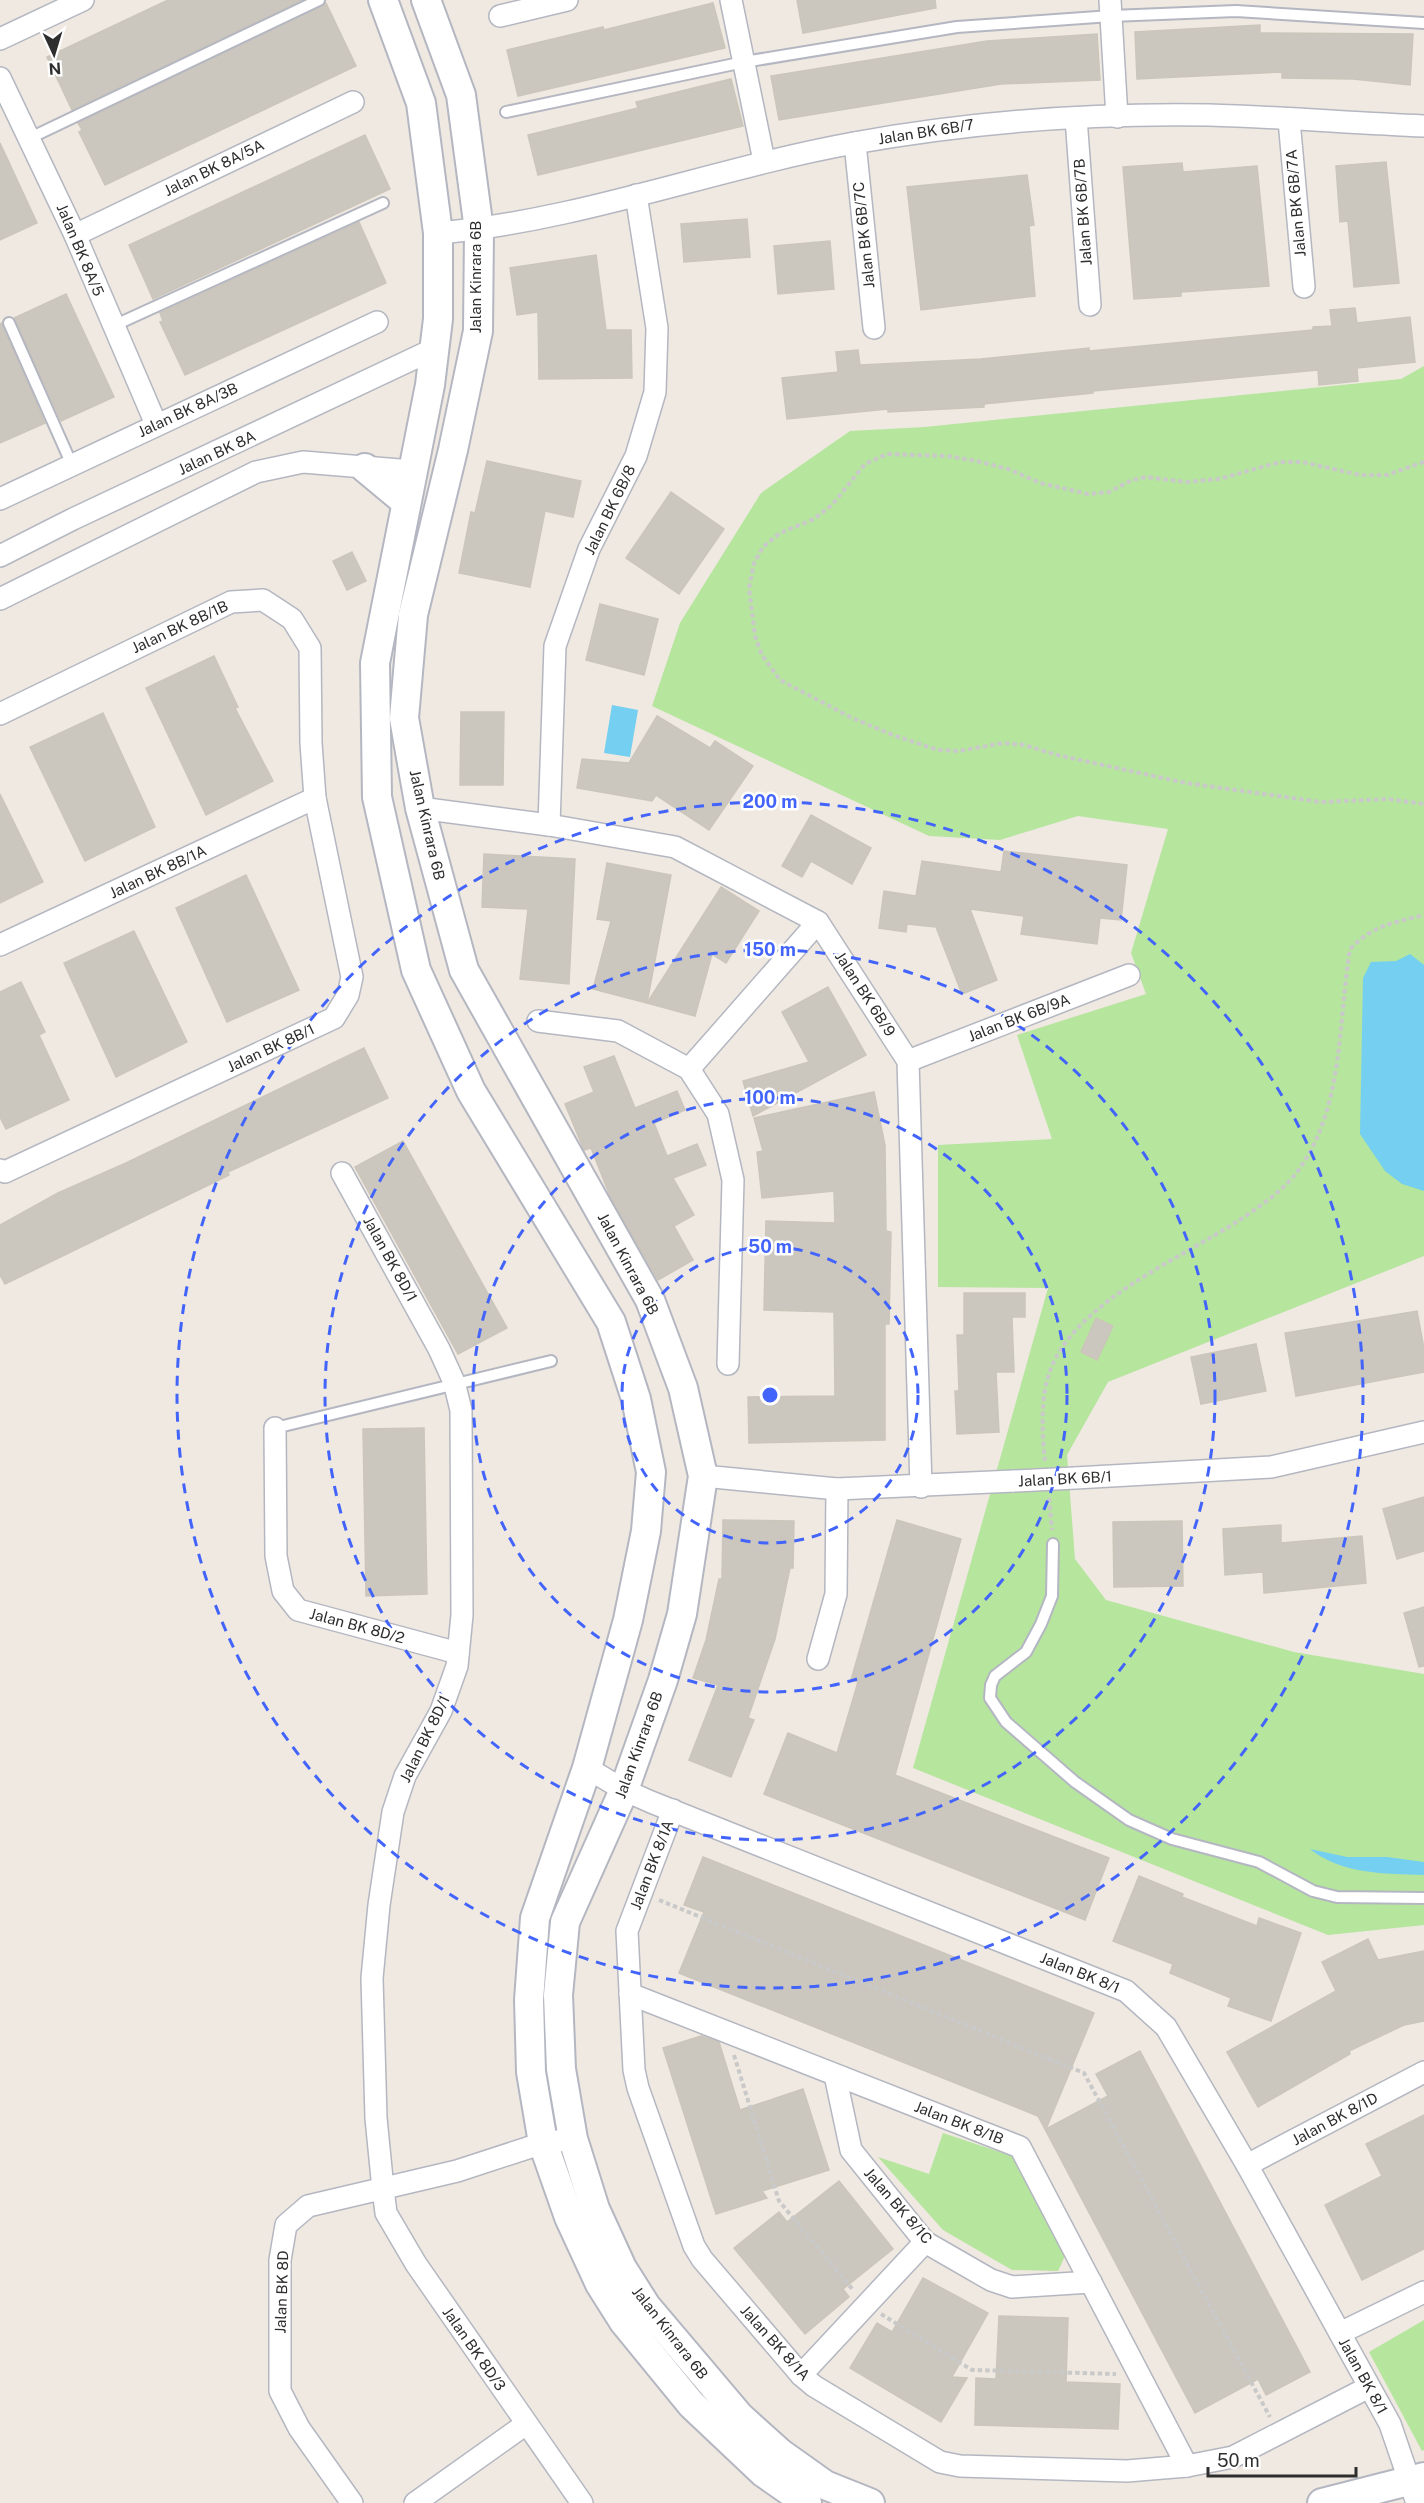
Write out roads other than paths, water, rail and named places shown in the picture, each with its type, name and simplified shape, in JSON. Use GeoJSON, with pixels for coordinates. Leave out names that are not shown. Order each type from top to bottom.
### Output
{"type":"FeatureCollection","features":[{"type":"Feature","properties":{"kind":"street"},"geometry":{"type":"LineString","coordinates":[[0,39],[83,0]]}},
{"type":"Feature","properties":{"kind":"street","name":"Jalan Kinrara 6B"},"geometry":{"type":"LineString","coordinates":[[383,0],[421,103],[438,233],[438,319],[430,385],[375,663],[377,786],[416,970],[471,1090],[611,1322],[636,1399],[651,1472],[646,1531],[628,1620],[587,1768],[535,1918],[529,2000],[531,2072],[543,2143],[582,2249],[624,2322],[691,2404],[764,2473],[807,2503]]}},
{"type":"Feature","properties":{"kind":"street","name":"Jalan Kinrara 6B"},"geometry":{"type":"LineString","coordinates":[[426,0],[461,95],[479,230],[478,331],[453,450],[413,615],[404,718],[420,808],[464,970],[650,1300],[683,1388],[703,1476],[682,1614],[663,1680],[624,1790],[565,1922],[558,2005],[561,2069],[573,2139],[595,2209],[622,2268],[646,2306],[676,2344],[740,2417],[780,2453],[825,2485],[870,2503]]}},
{"type":"Feature","properties":{"kind":"street"},"geometry":{"type":"LineString","coordinates":[[500,16],[567,0]]}},
{"type":"Feature","properties":{"kind":"street"},"geometry":{"type":"LineString","coordinates":[[732,0],[764,161]]}},
{"type":"Feature","properties":{"kind":"street"},"geometry":{"type":"LineString","coordinates":[[1110,8],[1117,117]]}},
{"type":"Feature","properties":{"kind":"street","name":"Jalan BK 8A/5"},"geometry":{"type":"LineString","coordinates":[[0,78],[75,235],[156,424]]}},
{"type":"Feature","properties":{"kind":"street","name":"Jalan BK 8A/5A"},"geometry":{"type":"LineString","coordinates":[[75,235],[353,102]]}},
{"type":"Feature","properties":{"kind":"street","name":"Jalan BK 6B/7"},"geometry":{"type":"LineString","coordinates":[[438,233],[479,230],[636,195],[764,161],[855,143],[981,123],[1209,115],[1424,126]]}},
{"type":"Feature","properties":{"kind":"street","name":"Jalan BK 6B/7B"},"geometry":{"type":"LineString","coordinates":[[1076,118],[1090,305]]}},
{"type":"Feature","properties":{"kind":"street","name":"Jalan BK 6B/7A"},"geometry":{"type":"LineString","coordinates":[[1289,120],[1304,287]]}},
{"type":"Feature","properties":{"kind":"street","name":"Jalan BK 6B/7C"},"geometry":{"type":"LineString","coordinates":[[855,143],[874,328]]}},
{"type":"Feature","properties":{"kind":"street","name":"Jalan BK 6B/8"},"geometry":{"type":"LineString","coordinates":[[549,825],[555,646],[589,549],[636,456],[655,392],[657,328],[636,195]]}},
{"type":"Feature","properties":{"kind":"street","name":"Jalan BK 8A/3B"},"geometry":{"type":"LineString","coordinates":[[0,499],[377,322]]}},
{"type":"Feature","properties":{"kind":"street","name":"Jalan BK 8A"},"geometry":{"type":"LineString","coordinates":[[0,556],[73,519],[434,349]]}},
{"type":"Feature","properties":{"kind":"street"},"geometry":{"type":"LineString","coordinates":[[0,599],[256,472],[303,462],[412,471],[435,468],[453,450]]}},
{"type":"Feature","properties":{"kind":"street"},"geometry":{"type":"LineString","coordinates":[[365,468],[406,502]]}},
{"type":"Feature","properties":{"kind":"street","name":"Jalan BK 8B/1B"},"geometry":{"type":"LineString","coordinates":[[0,714],[231,602],[263,600],[292,619],[310,648],[311,743],[315,798]]}},
{"type":"Feature","properties":{"kind":"street","name":"Jalan BK 8B/1A"},"geometry":{"type":"LineString","coordinates":[[0,945],[315,798]]}},
{"type":"Feature","properties":{"kind":"street","name":"Jalan BK 8B/1"},"geometry":{"type":"LineString","coordinates":[[0,1170],[5,1172],[334,1018],[348,995],[352,977],[315,798]]}},
{"type":"Feature","properties":{"kind":"street","name":"Jalan BK 6B/9"},"geometry":{"type":"LineString","coordinates":[[420,808],[549,825],[675,847],[818,922],[908,1061]]}},
{"type":"Feature","properties":{"kind":"street"},"geometry":{"type":"LineString","coordinates":[[690,1069],[818,922]]}},
{"type":"Feature","properties":{"kind":"street","name":"Jalan BK 6B/9A"},"geometry":{"type":"LineString","coordinates":[[908,1061],[1129,975]]}},
{"type":"Feature","properties":{"kind":"street"},"geometry":{"type":"LineString","coordinates":[[538,1021],[618,1031],[690,1069],[718,1114],[733,1180],[728,1364]]}},
{"type":"Feature","properties":{"kind":"street"},"geometry":{"type":"LineString","coordinates":[[908,1061],[921,1487]]}},
{"type":"Feature","properties":{"kind":"street","name":"Jalan BK 8D/1"},"geometry":{"type":"LineString","coordinates":[[342,1173],[439,1349],[455,1384],[461,1421],[462,1615],[456,1666],[441,1711],[405,1776],[393,1812],[379,1905],[372,1978],[376,2118],[383,2189]]}},
{"type":"Feature","properties":{"kind":"street","name":"Jalan BK 8D/2"},"geometry":{"type":"LineString","coordinates":[[275,1428],[276,1556],[283,1592],[298,1610],[458,1653]]}},
{"type":"Feature","properties":{"kind":"street","name":"Jalan BK 6B/1"},"geometry":{"type":"LineString","coordinates":[[703,1476],[837,1489],[921,1487],[1270,1467],[1424,1432]]}},
{"type":"Feature","properties":{"kind":"street"},"geometry":{"type":"LineString","coordinates":[[818,1659],[836,1594],[837,1489]]}},
{"type":"Feature","properties":{"kind":"street","name":"Jalan BK 8/1"},"geometry":{"type":"LineString","coordinates":[[587,1768],[624,1790],[1126,1991],[1166,2027],[1247,2165],[1390,2424],[1417,2487]]}},
{"type":"Feature","properties":{"kind":"street","name":"Jalan BK 8/1A"},"geometry":{"type":"LineString","coordinates":[[673,1810],[627,1931],[634,2070],[638,2088],[694,2247],[801,2375],[814,2386],[940,2462],[960,2466],[1127,2471],[1187,2466],[1233,2457],[1369,2387]]}},
{"type":"Feature","properties":{"kind":"street","name":"Jalan BK 8/1B"},"geometry":{"type":"LineString","coordinates":[[630,1994],[1020,2147],[1187,2466]]}},
{"type":"Feature","properties":{"kind":"street","name":"Jalan BK 8/1D"},"geometry":{"type":"LineString","coordinates":[[1247,2165],[1424,2072]]}},
{"type":"Feature","properties":{"kind":"street","name":"Jalan BK 8/1C"},"geometry":{"type":"LineString","coordinates":[[835,2074],[851,2150],[925,2242],[991,2280],[1012,2288],[1091,2282]]}},
{"type":"Feature","properties":{"kind":"street"},"geometry":{"type":"LineString","coordinates":[[543,2143],[573,2139]]}},
{"type":"Feature","properties":{"kind":"street","name":"Jalan BK 8D"},"geometry":{"type":"LineString","coordinates":[[352,2503],[299,2428],[280,2391],[280,2260],[286,2225],[308,2206],[457,2171],[543,2143]]}},
{"type":"Feature","properties":{"kind":"street","name":"Jalan BK 8D/3"},"geometry":{"type":"LineString","coordinates":[[383,2189],[386,2213],[416,2264],[582,2503]]}},
{"type":"Feature","properties":{"kind":"street"},"geometry":{"type":"LineString","coordinates":[[801,2375],[925,2242]]}},
{"type":"Feature","properties":{"kind":"street"},"geometry":{"type":"LineString","coordinates":[[1340,2333],[1424,2292]]}},
{"type":"Feature","properties":{"kind":"street"},"geometry":{"type":"LineString","coordinates":[[415,2503],[526,2424]]}},
{"type":"Feature","properties":{"kind":"street"},"geometry":{"type":"LineString","coordinates":[[1322,2503],[1417,2487]]}},
{"type":"Feature","properties":{"kind":"lane"},"geometry":{"type":"LineString","coordinates":[[30,138],[319,0]]}},
{"type":"Feature","properties":{"kind":"lane"},"geometry":{"type":"LineString","coordinates":[[506,112],[744,62],[957,27],[1110,8],[1236,11],[1424,23]]}},
{"type":"Feature","properties":{"kind":"lane"},"geometry":{"type":"LineString","coordinates":[[113,326],[383,203]]}},
{"type":"Feature","properties":{"kind":"lane"},"geometry":{"type":"LineString","coordinates":[[9,323],[72,465]]}},
{"type":"Feature","properties":{"kind":"lane"},"geometry":{"type":"LineString","coordinates":[[275,1428],[551,1361]]}},
{"type":"Feature","properties":{"kind":"lane"},"geometry":{"type":"LineString","coordinates":[[1053,1544],[1052,1596],[1041,1624],[1026,1652],[995,1676],[991,1685],[990,1698],[1006,1722],[1075,1782],[1129,1820],[1172,1839],[1259,1862],[1313,1891],[1337,1897],[1424,1898]]}},
{"type":"Feature","properties":{"kind":"water"},"geometry":{"type":"Polygon","coordinates":[[[612,705],[638,710],[630,757],[604,753],[612,705]]]}},
{"type":"Feature","properties":{"kind":"water"},"geometry":{"type":"Polygon","coordinates":[[[1410,954],[1424,965],[1424,1191],[1402,1184],[1385,1171],[1360,1134],[1363,978],[1371,962],[1396,961],[1410,954]]]}},
{"type":"Feature","properties":{"kind":"water"},"geometry":{"type":"Polygon","coordinates":[[[1310,1849],[1347,1857],[1387,1857],[1424,1862],[1424,1875],[1379,1873],[1349,1868],[1322,1857],[1310,1849]]]}}]}
